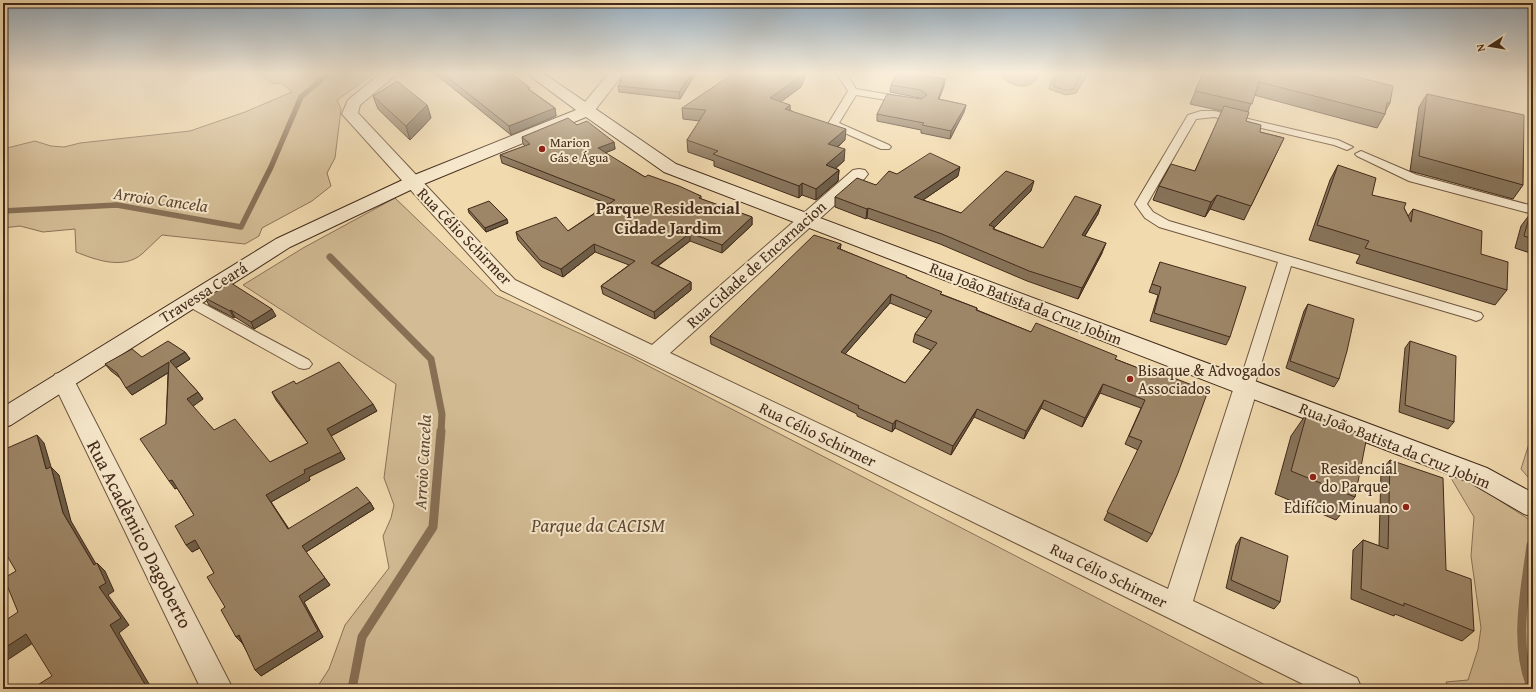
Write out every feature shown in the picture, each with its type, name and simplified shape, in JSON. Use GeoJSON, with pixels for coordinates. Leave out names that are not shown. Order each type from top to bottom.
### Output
{"type":"FeatureCollection","features":[{"type":"Feature","properties":{"kind":"street","name":"Rua Célio Schirmer"},"geometry":{"type":"LineString","coordinates":[[352,105],[350,114],[508,285],[1346,689]]}},
{"type":"Feature","properties":{"kind":"street","name":"Rua João Batista da Cruz Jobim"},"geometry":{"type":"LineString","coordinates":[[578,105],[670,168],[1478,475],[1533,506]]}},
{"type":"Feature","properties":{"kind":"street"},"geometry":{"type":"LineString","coordinates":[[586,111],[591,105]]}},
{"type":"Feature","properties":{"kind":"street","name":"Travessa Ceará"},"geometry":{"type":"LineString","coordinates":[[3,419],[283,243],[413,182],[586,111]]}},
{"type":"Feature","properties":{"kind":"street","name":"Rua Cidade de Encarnacion"},"geometry":{"type":"LineString","coordinates":[[654,355],[859,174]]}},
{"type":"Feature","properties":{"kind":"street","name":"Rua Acadêmico Dagoberto"},"geometry":{"type":"LineString","coordinates":[[63,380],[217,689]]}},
{"type":"Feature","properties":{"kind":"street"},"geometry":{"type":"LineString","coordinates":[[1178,608],[1246,387]]}},
{"type":"Feature","properties":{"kind":"lane"},"geometry":{"type":"LineString","coordinates":[[844,105],[833,124],[885,147]]}},
{"type":"Feature","properties":{"kind":"lane"},"geometry":{"type":"LineString","coordinates":[[1347,147],[1338,143],[1214,114],[1192,116],[1141,204],[1149,215],[1164,224],[1476,316]]}},
{"type":"Feature","properties":{"kind":"lane"},"geometry":{"type":"LineString","coordinates":[[1361,154],[1413,178],[1533,210]]}},
{"type":"Feature","properties":{"kind":"lane"},"geometry":{"type":"LineString","coordinates":[[1246,387],[1286,259]]}},
{"type":"Feature","properties":{"kind":"lane"},"geometry":{"type":"LineString","coordinates":[[189,301],[304,364]]}},
{"type":"Feature","properties":{"kind":"green space"},"geometry":{"type":"Polygon","coordinates":[[[261,105],[339,105],[341,109],[335,158],[327,173],[331,186],[312,201],[262,228],[259,236],[245,244],[162,235],[135,259],[118,263],[92,258],[76,252],[75,229],[43,232],[20,226],[3,228],[3,149],[35,141],[51,146],[64,147],[80,143],[190,131],[261,105]]]}},
{"type":"Feature","properties":{"kind":"green space","name":"Parque da CACISM"},"geometry":{"type":"Polygon","coordinates":[[[395,198],[496,295],[631,357],[1273,689],[316,689],[329,669],[345,625],[389,568],[383,536],[391,518],[394,505],[384,478],[396,384],[243,285],[303,248],[395,198]]]}},
{"type":"Feature","properties":{"kind":"green space"},"geometry":{"type":"Polygon","coordinates":[[[1533,431],[1533,483],[1521,469],[1533,431]]]}},
{"type":"Feature","properties":{"kind":"green space"},"geometry":{"type":"Polygon","coordinates":[[[1448,473],[1468,480],[1533,522],[1533,689],[1449,689],[1446,682],[1468,680],[1478,649],[1481,628],[1471,556],[1474,517],[1448,473]]]}},
{"type":"Feature","properties":{"kind":"building"},"geometry":{"type":"Polygon","coordinates":[[[383,105],[427,105],[406,126],[383,105]]]}},
{"type":"Feature","properties":{"kind":"building"},"geometry":{"type":"Polygon","coordinates":[[[483,105],[551,105],[555,108],[509,126],[483,105]]]}},
{"type":"Feature","properties":{"kind":"building"},"geometry":{"type":"Polygon","coordinates":[[[686,105],[790,105],[785,109],[846,129],[828,144],[845,149],[826,165],[839,170],[816,189],[802,183],[799,186],[713,154],[718,151],[687,140],[706,110],[682,108],[686,105]]]}},
{"type":"Feature","properties":{"kind":"building"},"geometry":{"type":"Polygon","coordinates":[[[881,105],[966,105],[951,131],[922,125],[924,123],[877,114],[881,105]]]}},
{"type":"Feature","properties":{"kind":"building"},"geometry":{"type":"Polygon","coordinates":[[[1351,105],[1387,105],[1385,114],[1351,105]]]}},
{"type":"Feature","properties":{"kind":"building"},"geometry":{"type":"Polygon","coordinates":[[[1426,105],[1479,105],[1524,115],[1523,185],[1419,156],[1426,105]]]}},
{"type":"Feature","properties":{"kind":"building"},"geometry":{"type":"Polygon","coordinates":[[[1224,106],[1249,112],[1246,121],[1261,125],[1260,132],[1284,138],[1251,206],[1217,195],[1211,202],[1159,186],[1171,164],[1195,171],[1224,106]]]}},
{"type":"Feature","properties":{"kind":"building"},"geometry":{"type":"Polygon","coordinates":[[[568,118],[577,125],[587,121],[614,142],[598,148],[645,177],[648,175],[679,186],[701,196],[699,198],[752,217],[722,245],[690,233],[651,263],[691,282],[654,312],[601,286],[635,261],[594,244],[561,269],[540,260],[516,232],[556,217],[568,231],[615,200],[500,155],[530,144],[522,137],[568,118]]]}},
{"type":"Feature","properties":{"kind":"building"},"geometry":{"type":"Polygon","coordinates":[[[930,153],[960,167],[914,197],[961,213],[1006,171],[1034,181],[989,225],[994,227],[993,229],[1043,248],[1075,196],[1101,205],[1082,235],[1106,243],[1082,288],[1029,271],[942,234],[835,197],[857,178],[876,185],[889,171],[897,174],[930,153]]]}},
{"type":"Feature","properties":{"kind":"building"},"geometry":{"type":"Polygon","coordinates":[[[1338,165],[1376,178],[1372,195],[1406,203],[1404,208],[1411,222],[1413,209],[1482,231],[1481,254],[1508,262],[1507,290],[1365,248],[1369,241],[1317,225],[1338,165]]]}},
{"type":"Feature","properties":{"kind":"building"},"geometry":{"type":"Polygon","coordinates":[[[489,201],[507,219],[485,228],[468,209],[489,201]]]}},
{"type":"Feature","properties":{"kind":"building"},"geometry":{"type":"Polygon","coordinates":[[[1530,214],[1533,215],[1533,239],[1524,236],[1530,214]]]}},
{"type":"Feature","properties":{"kind":"building"},"geometry":{"type":"Polygon","coordinates":[[[814,235],[841,244],[837,248],[907,276],[906,277],[942,292],[940,294],[977,308],[976,310],[1031,332],[1036,323],[1117,356],[1115,359],[1156,375],[1158,372],[1208,391],[1178,473],[1152,534],[1107,512],[1142,441],[1129,436],[1145,400],[1103,384],[1085,418],[1044,400],[1026,431],[977,409],[953,446],[896,420],[893,424],[858,408],[859,406],[710,336],[814,235]],[[891,294],[841,352],[905,383],[937,343],[915,334],[932,311],[891,294]]]}},
{"type":"Feature","properties":{"kind":"building"},"geometry":{"type":"Polygon","coordinates":[[[1160,262],[1246,287],[1230,337],[1154,313],[1161,287],[1152,284],[1160,262]]]}},
{"type":"Feature","properties":{"kind":"building"},"geometry":{"type":"Polygon","coordinates":[[[231,283],[272,309],[251,322],[231,310],[230,311],[205,298],[231,283]]]}},
{"type":"Feature","properties":{"kind":"building"},"geometry":{"type":"Polygon","coordinates":[[[1308,304],[1354,319],[1339,379],[1290,361],[1308,304]]]}},
{"type":"Feature","properties":{"kind":"building"},"geometry":{"type":"Polygon","coordinates":[[[168,341],[185,352],[170,361],[198,392],[187,399],[214,430],[235,419],[270,462],[308,443],[272,392],[294,381],[296,384],[339,362],[373,404],[327,429],[341,452],[304,470],[305,473],[266,495],[288,529],[357,487],[370,502],[302,546],[325,578],[299,596],[318,631],[255,670],[239,635],[236,637],[221,610],[225,607],[207,577],[214,573],[195,540],[186,545],[175,526],[194,515],[172,480],[169,481],[140,439],[166,424],[169,362],[126,388],[117,373],[105,364],[132,349],[142,357],[168,341]]]}},
{"type":"Feature","properties":{"kind":"building"},"geometry":{"type":"Polygon","coordinates":[[[1410,341],[1456,356],[1454,422],[1405,405],[1410,341]]]}},
{"type":"Feature","properties":{"kind":"building"},"geometry":{"type":"Polygon","coordinates":[[[1307,413],[1367,436],[1355,497],[1291,471],[1307,413]]]}},
{"type":"Feature","properties":{"kind":"building"},"geometry":{"type":"Polygon","coordinates":[[[37,435],[46,469],[51,467],[63,513],[94,565],[97,563],[106,583],[99,587],[121,618],[110,625],[146,686],[142,689],[31,689],[52,676],[26,634],[3,649],[3,622],[18,612],[4,578],[16,571],[3,549],[3,450],[37,435]]]}},
{"type":"Feature","properties":{"kind":"building"},"geometry":{"type":"Polygon","coordinates":[[[1390,460],[1443,478],[1446,570],[1471,579],[1474,631],[1404,603],[1404,606],[1361,589],[1363,540],[1388,549],[1390,460]]]}},
{"type":"Feature","properties":{"kind":"building"},"geometry":{"type":"Polygon","coordinates":[[[1241,537],[1288,556],[1280,602],[1231,580],[1241,537]]]}},
{"type":"Feature","properties":{"kind":"waterway","name":"Arroio Cancela"},"geometry":{"type":"LineString","coordinates":[[3,211],[117,205],[241,227],[271,167],[297,105]]}},
{"type":"Feature","properties":{"kind":"waterway","name":"Arroio Cancela"},"geometry":{"type":"LineString","coordinates":[[330,257],[431,359],[442,414],[441,432]]}},
{"type":"Feature","properties":{"kind":"waterway","name":"Arroio Cancela"},"geometry":{"type":"LineString","coordinates":[[352,689],[362,637],[433,527],[441,431]]}},
{"type":"Feature","properties":{"kind":"waterway"},"geometry":{"type":"LineString","coordinates":[[1531,545],[1522,618],[1522,636],[1526,672],[1532,689]]}},
{"type":"Feature","properties":{"kind":"place","name":"Marion Gás e Água"},"geometry":{"type":"Point","coordinates":[542,149]}},
{"type":"Feature","properties":{"kind":"place","name":"Bisaque & Advogados Associados"},"geometry":{"type":"Point","coordinates":[1130,379]}},
{"type":"Feature","properties":{"kind":"place","name":"Residencial do Parque"},"geometry":{"type":"Point","coordinates":[1313,477]}},
{"type":"Feature","properties":{"kind":"place","name":"Edifício Minuano"},"geometry":{"type":"Point","coordinates":[1406,507]}},
{"type":"Feature","properties":{"kind":"district","name":"Parque Residencial Cidade Jardim"},"geometry":{"type":"Point","coordinates":[668,217]}}]}
